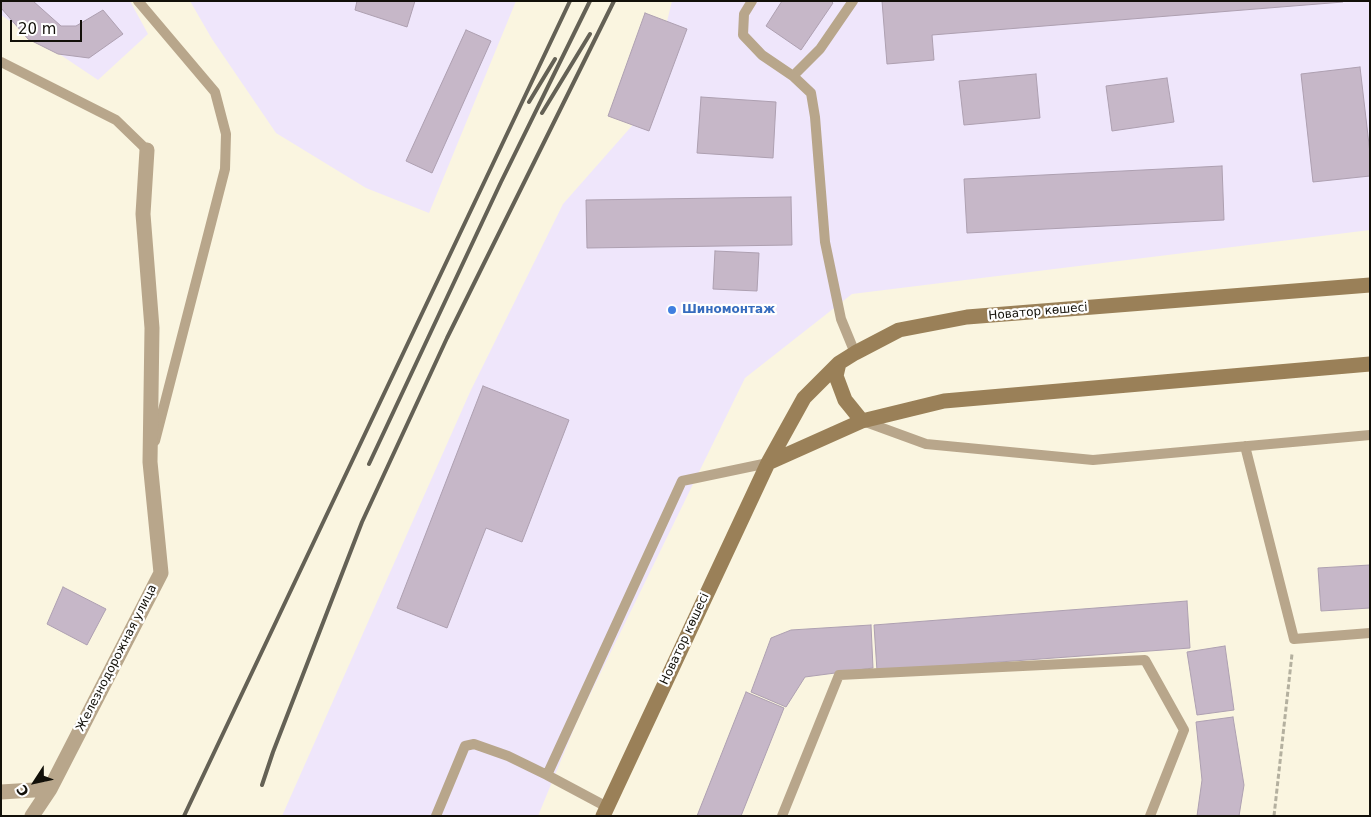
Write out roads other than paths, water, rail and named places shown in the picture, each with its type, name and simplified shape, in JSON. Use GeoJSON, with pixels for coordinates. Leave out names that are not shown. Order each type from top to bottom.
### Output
{"type":"FeatureCollection","features":[{"type":"Feature","properties":{"kind":"main road","name":"Новатор көшесі"},"geometry":{"type":"LineString","coordinates":[[605,812],[768,463],[804,398],[839,363],[899,330],[967,317],[1370,285]]}},
{"type":"Feature","properties":{"kind":"main road"},"geometry":{"type":"LineString","coordinates":[[839,363],[836,376],[846,400],[862,421]]}},
{"type":"Feature","properties":{"kind":"main road"},"geometry":{"type":"LineString","coordinates":[[768,463],[862,421],[944,400],[1368,365]]}},
{"type":"Feature","properties":{"kind":"street","name":"Железнодорожная улица"},"geometry":{"type":"LineString","coordinates":[[32,816],[50,789],[161,573],[150,462],[152,328],[143,214],[147,150]]}},
{"type":"Feature","properties":{"kind":"street"},"geometry":{"type":"LineString","coordinates":[[1,792],[50,789]]}},
{"type":"Feature","properties":{"kind":"lane"},"geometry":{"type":"LineString","coordinates":[[138,1],[215,92],[226,134],[225,169],[150,462]]}},
{"type":"Feature","properties":{"kind":"lane"},"geometry":{"type":"LineString","coordinates":[[752,1],[744,14],[743,35],[762,55],[793,76],[811,93],[816,117],[825,242],[841,319],[855,353]]}},
{"type":"Feature","properties":{"kind":"lane"},"geometry":{"type":"LineString","coordinates":[[793,76],[820,49],[852,1]]}},
{"type":"Feature","properties":{"kind":"lane"},"geometry":{"type":"LineString","coordinates":[[1,62],[116,120],[147,150]]}},
{"type":"Feature","properties":{"kind":"lane"},"geometry":{"type":"LineString","coordinates":[[862,421],[926,444],[1093,460],[1370,435]]}},
{"type":"Feature","properties":{"kind":"lane"},"geometry":{"type":"LineString","coordinates":[[1245,446],[1294,639],[1370,633]]}},
{"type":"Feature","properties":{"kind":"lane"},"geometry":{"type":"LineString","coordinates":[[547,775],[682,481],[768,463]]}},
{"type":"Feature","properties":{"kind":"lane"},"geometry":{"type":"LineString","coordinates":[[782,816],[839,676],[1145,660],[1184,730],[1150,816]]}},
{"type":"Feature","properties":{"kind":"lane"},"geometry":{"type":"LineString","coordinates":[[436,816],[465,746],[474,744],[508,756],[547,775],[605,812]]}},
{"type":"Feature","properties":{"kind":"railway"},"geometry":{"type":"LineString","coordinates":[[184,816],[570,1]]}},
{"type":"Feature","properties":{"kind":"railway"},"geometry":{"type":"LineString","coordinates":[[369,464],[501,182],[590,1]]}},
{"type":"Feature","properties":{"kind":"railway"},"geometry":{"type":"LineString","coordinates":[[262,785],[362,522],[447,338],[614,1]]}},
{"type":"Feature","properties":{"kind":"railway"},"geometry":{"type":"LineString","coordinates":[[542,113],[590,34]]}},
{"type":"Feature","properties":{"kind":"railway"},"geometry":{"type":"LineString","coordinates":[[529,102],[555,59]]}},
{"type":"Feature","properties":{"kind":"place","name":"Шиномонтаж"},"geometry":{"type":"Point","coordinates":[672,310]}}]}
